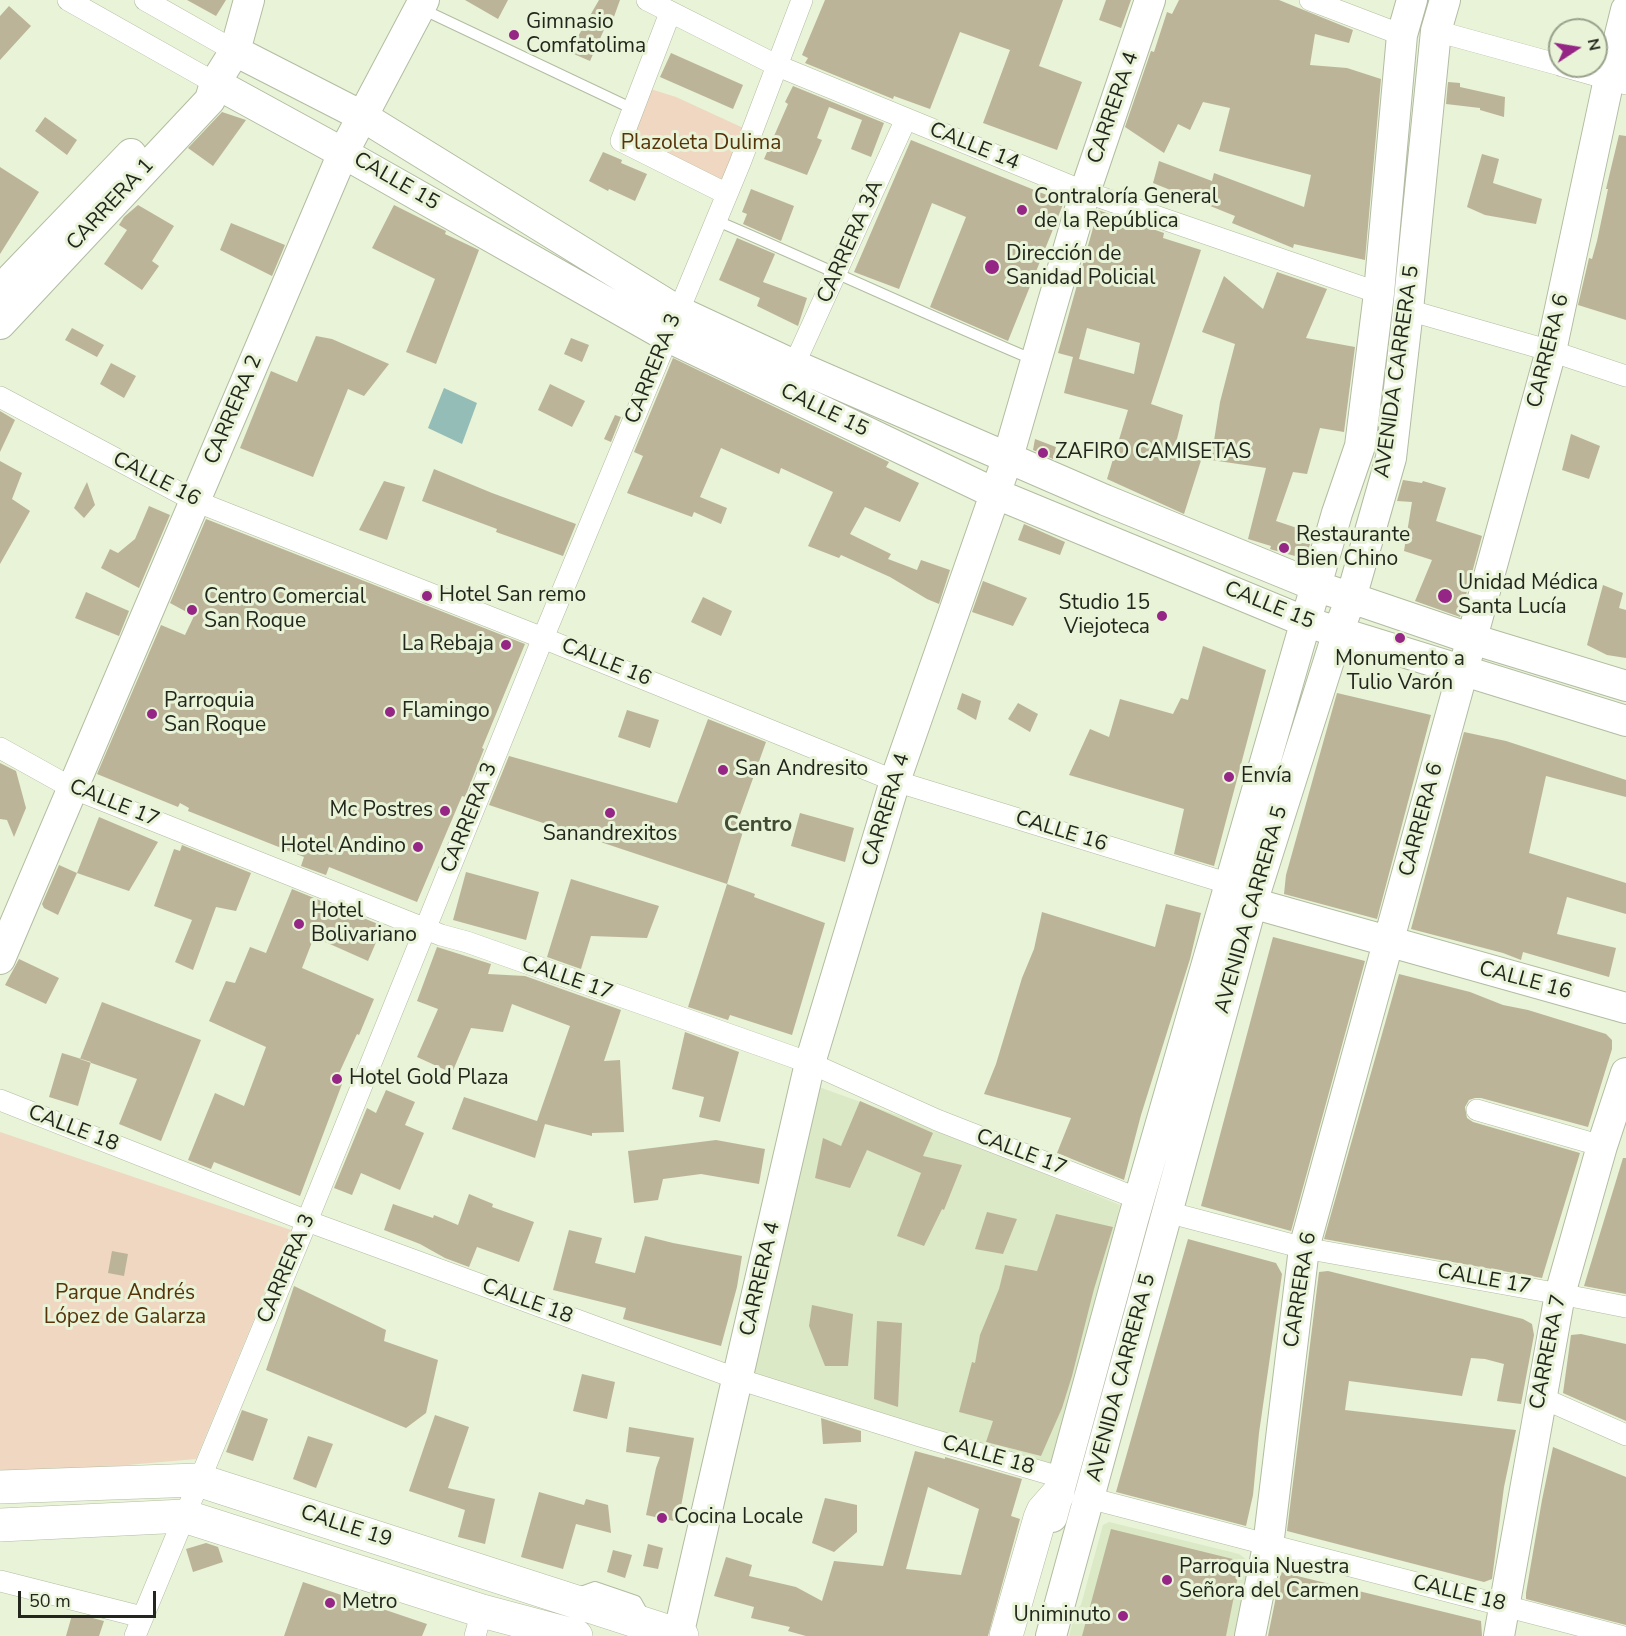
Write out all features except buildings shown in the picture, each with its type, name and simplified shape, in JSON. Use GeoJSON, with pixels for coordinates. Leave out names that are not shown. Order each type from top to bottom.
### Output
{"type":"FeatureCollection","features":[{"type":"Feature","properties":{"kind":"main road","name":"CARRERA 1"},"geometry":{"type":"LineString","coordinates":[[0,324],[210,100],[215,83],[235,51],[249,0]]}},
{"type":"Feature","properties":{"kind":"main road","name":"CARRERA 4"},"geometry":{"type":"LineString","coordinates":[[671,1633],[738,1379],[810,1063],[895,781],[1008,457],[1085,192],[1150,0]]}},
{"type":"Feature","properties":{"kind":"main road","name":"AVENIDA CARRERA 5"},"geometry":{"type":"LineString","coordinates":[[1025,1635],[1070,1490],[1167,1212],[1306,622],[1337,513],[1360,446],[1378,293],[1402,35],[1412,0]]}},
{"type":"Feature","properties":{"kind":"main road","name":"AVENIDA CARRERA 5"},"geometry":{"type":"LineString","coordinates":[[1070,1490],[1139,1199],[1241,894],[1351,598],[1391,458],[1436,31],[1445,0]]}},
{"type":"Feature","properties":{"kind":"main road","name":"CARRERA 2"},"geometry":{"type":"LineString","coordinates":[[0,959],[343,153],[422,4]]}},
{"type":"Feature","properties":{"kind":"main road","name":"CARRERA 6"},"geometry":{"type":"LineString","coordinates":[[1250,1636],[1268,1546],[1304,1248],[1551,351],[1618,81],[1626,10]]}},
{"type":"Feature","properties":{"kind":"main road","name":"CALLE 15"},"geometry":{"type":"LineString","coordinates":[[235,51],[362,116],[673,324],[794,365],[1105,500],[1316,586],[1472,639],[1626,686]]}},
{"type":"Feature","properties":{"kind":"main road","name":"CARRERA 1"},"geometry":{"type":"LineString","coordinates":[[0,290],[195,87],[215,83]]}},
{"type":"Feature","properties":{"kind":"main road","name":"CALLE 15"},"geometry":{"type":"LineString","coordinates":[[215,83],[343,153],[994,493],[1306,622],[1626,721]]}},
{"type":"Feature","properties":{"kind":"main road","name":"CALLE 16"},"geometry":{"type":"LineString","coordinates":[[1241,894],[1388,943],[1626,1008]]}},
{"type":"Feature","properties":{"kind":"main road","name":"CARRERA 7"},"geometry":{"type":"LineString","coordinates":[[1499,1636],[1560,1294],[1602,1146],[1626,1073]]}},
{"type":"Feature","properties":{"kind":"main road","name":"CALLE 19"},"geometry":{"type":"LineString","coordinates":[[0,1487],[198,1480],[671,1633]]}},
{"type":"Feature","properties":{"kind":"main road"},"geometry":{"type":"LineString","coordinates":[[1025,1635],[1040,1518],[1043,1511],[1070,1490]]}},
{"type":"Feature","properties":{"kind":"main road","name":"CALLE 19"},"geometry":{"type":"LineString","coordinates":[[0,1525],[184,1516],[479,1623],[576,1636]]}},
{"type":"Feature","properties":{"kind":"street","name":"CALLE 15"},"geometry":{"type":"LineString","coordinates":[[68,0],[215,83]]}},
{"type":"Feature","properties":{"kind":"street","name":"CALLE 15"},"geometry":{"type":"LineString","coordinates":[[145,0],[235,51]]}},
{"type":"Feature","properties":{"kind":"street","name":"CALLE 14"},"geometry":{"type":"LineString","coordinates":[[647,0],[778,66],[1085,192],[1378,293]]}},
{"type":"Feature","properties":{"kind":"street","name":"CARRERA 3"},"geometry":{"type":"LineString","coordinates":[[138,1627],[307,1221],[543,638],[727,194],[802,0]]}},
{"type":"Feature","properties":{"kind":"street"},"geometry":{"type":"LineString","coordinates":[[1310,0],[1402,35]]}},
{"type":"Feature","properties":{"kind":"street"},"geometry":{"type":"LineString","coordinates":[[670,13],[621,141],[727,194]]}},
{"type":"Feature","properties":{"kind":"street"},"geometry":{"type":"LineString","coordinates":[[1436,31],[1548,62]]}},
{"type":"Feature","properties":{"kind":"street","name":"CARRERA 3A"},"geometry":{"type":"LineString","coordinates":[[794,365],[838,273],[906,119]]}},
{"type":"Feature","properties":{"kind":"street"},"geometry":{"type":"LineString","coordinates":[[1408,310],[1551,351],[1626,376]]}},
{"type":"Feature","properties":{"kind":"street","name":"CALLE 16"},"geometry":{"type":"LineString","coordinates":[[0,397],[195,501],[543,638],[895,781],[1241,894]]}},
{"type":"Feature","properties":{"kind":"street","name":"CALLE 17"},"geometry":{"type":"LineString","coordinates":[[0,748],[72,788],[441,935],[467,942],[810,1063],[937,1120],[1139,1199]]}},
{"type":"Feature","properties":{"kind":"street","name":"CALLE 18"},"geometry":{"type":"LineString","coordinates":[[0,1100],[307,1221],[738,1379],[920,1436],[1070,1490],[1268,1546],[1620,1636]]}},
{"type":"Feature","properties":{"kind":"street"},"geometry":{"type":"LineString","coordinates":[[1477,1110],[1602,1146]]}},
{"type":"Feature","properties":{"kind":"street","name":"CALLE 17"},"geometry":{"type":"LineString","coordinates":[[1167,1212],[1304,1248],[1626,1307]]}},
{"type":"Feature","properties":{"kind":"street"},"geometry":{"type":"LineString","coordinates":[[1540,1397],[1626,1435]]}},
{"type":"Feature","properties":{"kind":"street"},"geometry":{"type":"LineString","coordinates":[[0,1581],[138,1627]]}},
{"type":"Feature","properties":{"kind":"lane"},"geometry":{"type":"LineString","coordinates":[[422,4],[633,109]]}},
{"type":"Feature","properties":{"kind":"lane"},"geometry":{"type":"LineString","coordinates":[[715,220],[838,273],[926,315],[1035,360]]}},
{"type":"Feature","properties":{"kind":"shaded area"},"geometry":{"type":"Polygon","coordinates":[[[816,1086],[933,1128],[1120,1205],[1056,1470],[750,1374],[816,1086]]]}},
{"type":"Feature","properties":{"kind":"shaded area","name":"Parroquia Nuestra Señora del Carmen"},"geometry":{"type":"Polygon","coordinates":[[[1109,1522],[1239,1554],[1247,1560],[1249,1572],[1236,1636],[1069,1636],[1076,1610],[1081,1605],[1103,1525],[1109,1522]]]}},
{"type":"Feature","properties":{"kind":"green space","name":"Plazoleta Dulima"},"geometry":{"type":"Polygon","coordinates":[[[644,87],[676,97],[752,132],[728,190],[623,140],[644,87]]]}},
{"type":"Feature","properties":{"kind":"green space","name":"Parque Andrés López de Galarza"},"geometry":{"type":"Polygon","coordinates":[[[0,1132],[291,1230],[196,1459],[0,1476],[0,1132]]]}},
{"type":"Feature","properties":{"kind":"water"},"geometry":{"type":"Polygon","coordinates":[[[444,388],[477,403],[462,444],[428,428],[444,388]]]}},
{"type":"Feature","properties":{"kind":"place","name":"Gimnasio Comfatolima"},"geometry":{"type":"Point","coordinates":[514,35]}},
{"type":"Feature","properties":{"kind":"place","name":"Contraloría General de la República"},"geometry":{"type":"Point","coordinates":[1022,210]}},
{"type":"Feature","properties":{"kind":"place","name":"Dirección de Sanidad Policial"},"geometry":{"type":"Point","coordinates":[992,267]}},
{"type":"Feature","properties":{"kind":"place","name":"ZAFIRO CAMISETAS"},"geometry":{"type":"Point","coordinates":[1043,453]}},
{"type":"Feature","properties":{"kind":"place","name":"Restaurante Bien Chino"},"geometry":{"type":"Point","coordinates":[1284,548]}},
{"type":"Feature","properties":{"kind":"place","name":"Hotel San remo"},"geometry":{"type":"Point","coordinates":[427,596]}},
{"type":"Feature","properties":{"kind":"place","name":"Unidad Médica Santa Lucía"},"geometry":{"type":"Point","coordinates":[1445,596]}},
{"type":"Feature","properties":{"kind":"place","name":"Centro Comercial San Roque"},"geometry":{"type":"Point","coordinates":[192,610]}},
{"type":"Feature","properties":{"kind":"place","name":"Studio 15 Viejoteca"},"geometry":{"type":"Point","coordinates":[1162,616]}},
{"type":"Feature","properties":{"kind":"place","name":"Monumento a Tulio Varón"},"geometry":{"type":"Point","coordinates":[1400,638]}},
{"type":"Feature","properties":{"kind":"place","name":"La Rebaja"},"geometry":{"type":"Point","coordinates":[506,645]}},
{"type":"Feature","properties":{"kind":"place","name":"Flamingo"},"geometry":{"type":"Point","coordinates":[390,712]}},
{"type":"Feature","properties":{"kind":"place","name":"Parroquia San Roque"},"geometry":{"type":"Point","coordinates":[152,714]}},
{"type":"Feature","properties":{"kind":"place","name":"San Andresito"},"geometry":{"type":"Point","coordinates":[723,770]}},
{"type":"Feature","properties":{"kind":"place","name":"Envía"},"geometry":{"type":"Point","coordinates":[1229,777]}},
{"type":"Feature","properties":{"kind":"place","name":"Mc Postres"},"geometry":{"type":"Point","coordinates":[445,811]}},
{"type":"Feature","properties":{"kind":"place","name":"Sanandrexitos"},"geometry":{"type":"Point","coordinates":[610,813]}},
{"type":"Feature","properties":{"kind":"place","name":"Hotel Andino"},"geometry":{"type":"Point","coordinates":[418,847]}},
{"type":"Feature","properties":{"kind":"place","name":"Hotel Bolivariano"},"geometry":{"type":"Point","coordinates":[299,924]}},
{"type":"Feature","properties":{"kind":"place","name":"Hotel Gold Plaza"},"geometry":{"type":"Point","coordinates":[337,1079]}},
{"type":"Feature","properties":{"kind":"place","name":"Cocina Locale"},"geometry":{"type":"Point","coordinates":[662,1518]}},
{"type":"Feature","properties":{"kind":"place","name":"Parroquia Nuestra Señora del Carmen"},"geometry":{"type":"Point","coordinates":[1167,1580]}},
{"type":"Feature","properties":{"kind":"place","name":"Metro"},"geometry":{"type":"Point","coordinates":[330,1603]}},
{"type":"Feature","properties":{"kind":"place","name":"Uniminuto"},"geometry":{"type":"Point","coordinates":[1123,1616]}},
{"type":"Feature","properties":{"kind":"district","name":"Centro"},"geometry":{"type":"Point","coordinates":[758,826]}}]}
